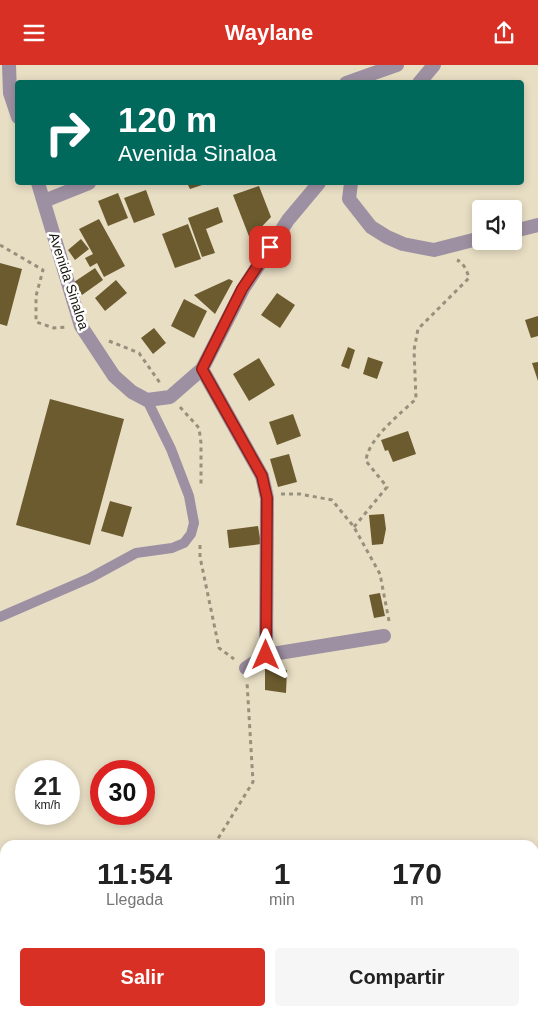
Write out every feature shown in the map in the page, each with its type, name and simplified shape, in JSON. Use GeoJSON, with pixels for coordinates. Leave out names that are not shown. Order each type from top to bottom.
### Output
{"type":"FeatureCollection","features":[{"type":"Feature","properties":{"kind":"street"},"geometry":{"type":"LineString","coordinates":[[9,65],[10,93],[15,108]]}},
{"type":"Feature","properties":{"kind":"street"},"geometry":{"type":"LineString","coordinates":[[354,80],[397,65]]}},
{"type":"Feature","properties":{"kind":"street"},"geometry":{"type":"LineString","coordinates":[[422,80],[434,65]]}},
{"type":"Feature","properties":{"kind":"street","name":"Avenida Sinaloa"},"geometry":{"type":"LineString","coordinates":[[39,185],[81,327],[114,376],[132,392],[147,401]]}},
{"type":"Feature","properties":{"kind":"street"},"geometry":{"type":"LineString","coordinates":[[44,201],[84,185]]}},
{"type":"Feature","properties":{"kind":"street"},"geometry":{"type":"LineString","coordinates":[[147,401],[170,397],[202,369],[242,289],[288,220],[317,185]]}},
{"type":"Feature","properties":{"kind":"street"},"geometry":{"type":"LineString","coordinates":[[351,185],[349,199],[372,227],[403,245],[434,250],[472,241]]}},
{"type":"Feature","properties":{"kind":"street"},"geometry":{"type":"LineString","coordinates":[[522,229],[538,225]]}},
{"type":"Feature","properties":{"kind":"street"},"geometry":{"type":"LineString","coordinates":[[202,369],[262,476],[267,498],[266,655]]}},
{"type":"Feature","properties":{"kind":"street"},"geometry":{"type":"LineString","coordinates":[[246,668],[266,655],[384,636]]}},
{"type":"Feature","properties":{"kind":"lane"},"geometry":{"type":"LineString","coordinates":[[0,617],[90,578],[136,553],[172,548],[184,543],[191,534],[194,523],[189,496],[171,449],[147,401]]}},
{"type":"Feature","properties":{"kind":"path"},"geometry":{"type":"LineString","coordinates":[[0,245],[43,270],[36,296],[36,321],[54,328],[81,327]]}},
{"type":"Feature","properties":{"kind":"path"},"geometry":{"type":"LineString","coordinates":[[354,527],[387,487],[366,461],[366,453],[377,437],[416,399],[414,350],[418,329],[469,278],[467,270],[460,261],[434,250]]}},
{"type":"Feature","properties":{"kind":"path"},"geometry":{"type":"LineString","coordinates":[[105,339],[139,353],[170,397]]}},
{"type":"Feature","properties":{"kind":"path"},"geometry":{"type":"LineString","coordinates":[[280,494],[300,494],[332,500],[354,527],[380,574],[389,622],[384,636]]}},
{"type":"Feature","properties":{"kind":"path"},"geometry":{"type":"LineString","coordinates":[[217,840],[253,782],[246,668]]}},
{"type":"Feature","properties":{"kind":"building"},"geometry":{"type":"Polygon","coordinates":[[[188,185],[202,185],[190,189],[188,185]]]}},
{"type":"Feature","properties":{"kind":"building"},"geometry":{"type":"Polygon","coordinates":[[[259,186],[271,217],[250,239],[233,195],[259,186]]]}},
{"type":"Feature","properties":{"kind":"building"},"geometry":{"type":"Polygon","coordinates":[[[146,190],[155,215],[134,223],[124,198],[146,190]]]}},
{"type":"Feature","properties":{"kind":"building"},"geometry":{"type":"Polygon","coordinates":[[[118,193],[128,218],[108,226],[98,201],[118,193]]]}},
{"type":"Feature","properties":{"kind":"building"},"geometry":{"type":"Polygon","coordinates":[[[218,207],[223,222],[206,229],[215,253],[202,257],[188,218],[218,207]]]}},
{"type":"Feature","properties":{"kind":"building"},"geometry":{"type":"Polygon","coordinates":[[[99,219],[125,266],[104,277],[97,263],[90,267],[85,258],[93,254],[79,229],[99,219]]]}},
{"type":"Feature","properties":{"kind":"building"},"geometry":{"type":"Polygon","coordinates":[[[188,224],[201,259],[175,268],[162,234],[188,224]]]}},
{"type":"Feature","properties":{"kind":"building"},"geometry":{"type":"Polygon","coordinates":[[[81,239],[89,249],[75,260],[68,250],[81,239]]]}},
{"type":"Feature","properties":{"kind":"building"},"geometry":{"type":"Polygon","coordinates":[[[0,263],[22,269],[7,326],[0,324],[0,263]]]}},
{"type":"Feature","properties":{"kind":"building"},"geometry":{"type":"Polygon","coordinates":[[[95,268],[103,280],[82,295],[74,282],[95,268]]]}},
{"type":"Feature","properties":{"kind":"building"},"geometry":{"type":"Polygon","coordinates":[[[229,279],[233,281],[215,314],[194,295],[229,279]]]}},
{"type":"Feature","properties":{"kind":"building"},"geometry":{"type":"Polygon","coordinates":[[[116,280],[127,293],[105,311],[95,298],[116,280]]]}},
{"type":"Feature","properties":{"kind":"building"},"geometry":{"type":"Polygon","coordinates":[[[277,293],[295,305],[280,328],[261,315],[277,293]]]}},
{"type":"Feature","properties":{"kind":"building"},"geometry":{"type":"Polygon","coordinates":[[[184,299],[207,311],[194,338],[171,326],[184,299]]]}},
{"type":"Feature","properties":{"kind":"building"},"geometry":{"type":"Polygon","coordinates":[[[538,316],[538,336],[531,338],[525,320],[538,316]]]}},
{"type":"Feature","properties":{"kind":"building"},"geometry":{"type":"Polygon","coordinates":[[[154,328],[166,343],[153,354],[141,338],[154,328]]]}},
{"type":"Feature","properties":{"kind":"building"},"geometry":{"type":"Polygon","coordinates":[[[348,347],[355,350],[349,369],[341,366],[348,347]]]}},
{"type":"Feature","properties":{"kind":"building"},"geometry":{"type":"Polygon","coordinates":[[[368,357],[383,362],[377,379],[363,374],[368,357]]]}},
{"type":"Feature","properties":{"kind":"building"},"geometry":{"type":"Polygon","coordinates":[[[259,358],[275,385],[249,401],[233,374],[259,358]]]}},
{"type":"Feature","properties":{"kind":"building"},"geometry":{"type":"Polygon","coordinates":[[[538,362],[538,381],[532,363],[538,362]]]}},
{"type":"Feature","properties":{"kind":"building"},"geometry":{"type":"Polygon","coordinates":[[[50,399],[124,419],[90,545],[16,525],[50,399]]]}},
{"type":"Feature","properties":{"kind":"building"},"geometry":{"type":"Polygon","coordinates":[[[293,414],[301,436],[277,445],[269,422],[293,414]]]}},
{"type":"Feature","properties":{"kind":"building"},"geometry":{"type":"Polygon","coordinates":[[[408,431],[416,454],[393,462],[388,450],[385,451],[381,440],[408,431]]]}},
{"type":"Feature","properties":{"kind":"building"},"geometry":{"type":"Polygon","coordinates":[[[289,454],[297,482],[278,487],[270,459],[289,454]]]}},
{"type":"Feature","properties":{"kind":"building"},"geometry":{"type":"Polygon","coordinates":[[[110,501],[132,507],[123,537],[101,531],[110,501]]]}},
{"type":"Feature","properties":{"kind":"building"},"geometry":{"type":"Polygon","coordinates":[[[384,514],[386,529],[383,544],[372,545],[369,515],[384,514]]]}},
{"type":"Feature","properties":{"kind":"building"},"geometry":{"type":"Polygon","coordinates":[[[258,526],[261,544],[229,548],[227,530],[258,526]]]}},
{"type":"Feature","properties":{"kind":"building"},"geometry":{"type":"Polygon","coordinates":[[[380,593],[385,616],[374,618],[369,595],[380,593]]]}},
{"type":"Feature","properties":{"kind":"building"},"geometry":{"type":"Polygon","coordinates":[[[265,668],[287,670],[286,693],[265,690],[265,668]]]}},
{"type":"Feature","properties":{"kind":"route"},"geometry":{"type":"LineString","coordinates":[[266,655],[267,498],[262,476],[202,369],[242,289],[270,247]]}}]}
